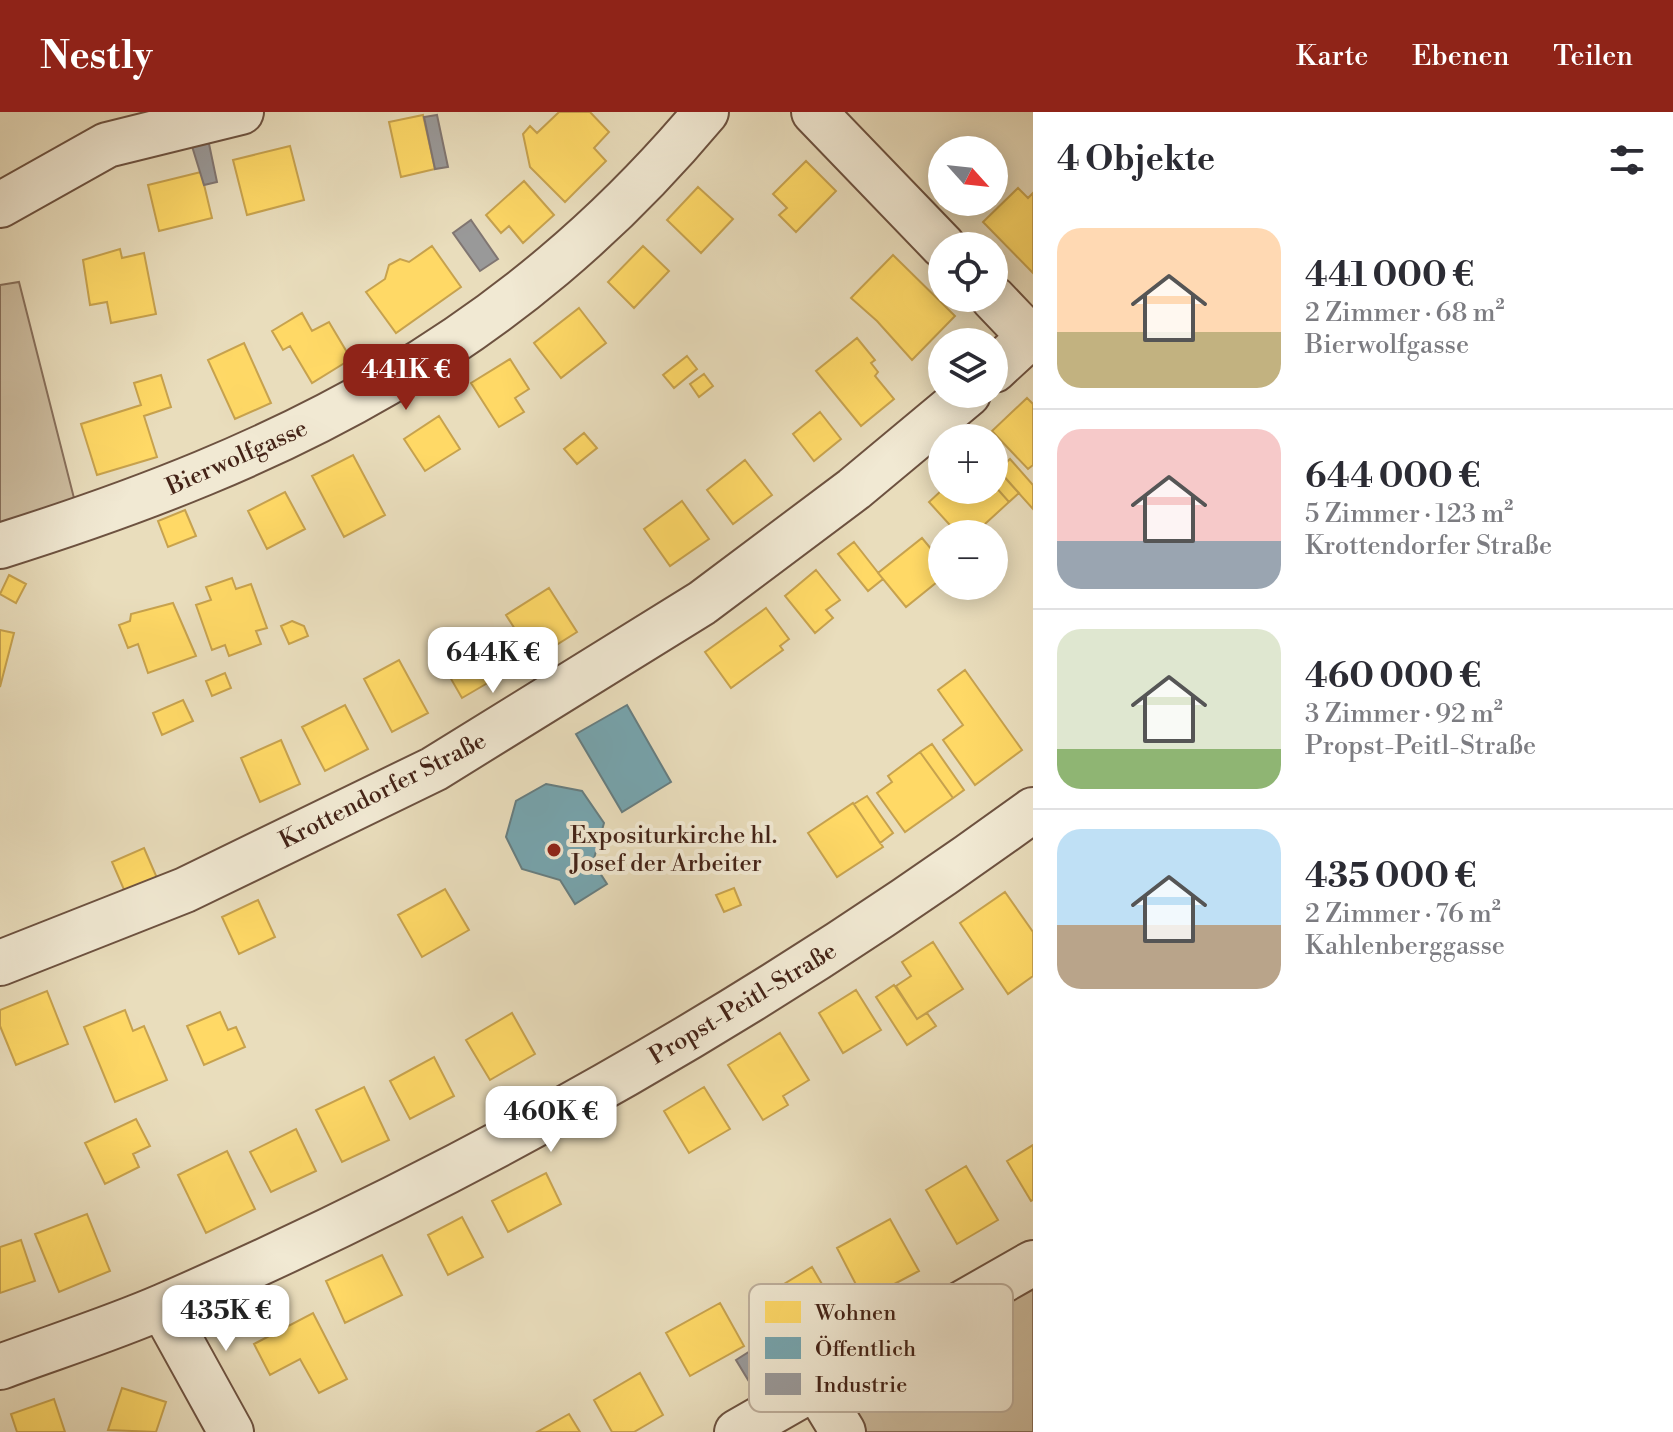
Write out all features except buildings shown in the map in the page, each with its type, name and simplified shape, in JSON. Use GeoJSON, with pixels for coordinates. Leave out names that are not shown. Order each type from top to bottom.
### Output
{"type":"FeatureCollection","features":[{"type":"Feature","properties":{"kind":"street"},"geometry":{"type":"LineString","coordinates":[[0,205],[107,145],[241,112]]}},
{"type":"Feature","properties":{"kind":"street","name":"Bierwolfgasse"},"geometry":{"type":"LineString","coordinates":[[0,546],[123,507],[244,458],[337,414],[414,368],[501,310],[581,245],[666,160],[706,112]]}},
{"type":"Feature","properties":{"kind":"street"},"geometry":{"type":"LineString","coordinates":[[814,112],[930,232]]}},
{"type":"Feature","properties":{"kind":"street"},"geometry":{"type":"LineString","coordinates":[[1007,312],[1032,337],[1008,358]]}},
{"type":"Feature","properties":{"kind":"street","name":"Krottendorfer Straße"},"geometry":{"type":"LineString","coordinates":[[0,963],[185,890],[447,762],[620,657],[739,576],[854,489],[951,408]]}},
{"type":"Feature","properties":{"kind":"street","name":"Propst-Peitl-Straße"},"geometry":{"type":"LineString","coordinates":[[0,1367],[162,1307],[325,1231],[606,1087],[826,955],[1033,810]]}},
{"type":"Feature","properties":{"kind":"street"},"geometry":{"type":"LineString","coordinates":[[997,1284],[1033,1263]]}},
{"type":"Feature","properties":{"kind":"street"},"geometry":{"type":"LineString","coordinates":[[162,1307],[231,1432]]}},
{"type":"Feature","properties":{"kind":"street"},"geometry":{"type":"LineString","coordinates":[[737,1432],[774,1412]]}},
{"type":"Feature","properties":{"kind":"street"},"geometry":{"type":"LineString","coordinates":[[831,1412],[843,1432]]}},
{"type":"Feature","properties":{"kind":"shaded area"},"geometry":{"type":"Polygon","coordinates":[[[19,282],[75,502],[0,528],[0,285],[19,282]]]}},
{"type":"Feature","properties":{"kind":"shaded area"},"geometry":{"type":"Polygon","coordinates":[[[1033,1287],[1033,1432],[864,1432],[851,1412],[1013,1412],[1013,1299],[1033,1287]]]}},
{"type":"Feature","properties":{"kind":"place","name":"Expositurkirche hl. Josef der Arbeiter"},"geometry":{"type":"Point","coordinates":[554,850]}}]}
